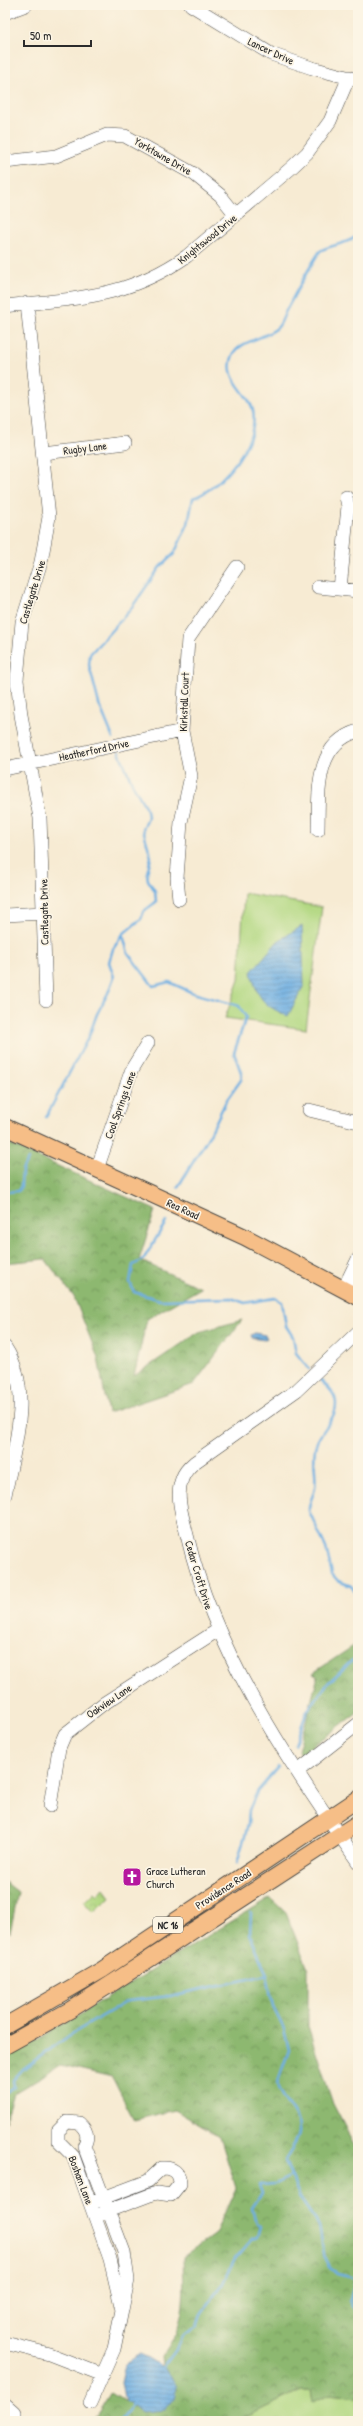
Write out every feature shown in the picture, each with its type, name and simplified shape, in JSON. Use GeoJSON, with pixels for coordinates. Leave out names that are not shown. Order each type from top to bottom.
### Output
{"type":"FeatureCollection","features":[{"type":"Feature","properties":{"kind":"main road","name":"Rea Road"},"geometry":{"type":"LineString","coordinates":[[5,1128],[245,1237],[344,1288],[358,1297]]}},
{"type":"Feature","properties":{"kind":"main road","name":"Providence Road"},"geometry":{"type":"LineString","coordinates":[[5,2026],[102,1970],[358,1799]]}},
{"type":"Feature","properties":{"kind":"main road","name":"Providence Road"},"geometry":{"type":"LineString","coordinates":[[5,2046],[70,2010],[358,1823]]}},
{"type":"Feature","properties":{"kind":"street"},"geometry":{"type":"LineString","coordinates":[[5,13],[26,5]]}},
{"type":"Feature","properties":{"kind":"street","name":"Lancer Drive"},"geometry":{"type":"LineString","coordinates":[[191,5],[271,54],[312,68],[354,78]]}},
{"type":"Feature","properties":{"kind":"street","name":"Knightswood Drive"},"geometry":{"type":"LineString","coordinates":[[5,306],[92,296],[132,287],[170,268],[236,215],[307,153],[330,121],[354,78]]}},
{"type":"Feature","properties":{"kind":"street","name":"Yorktowne Drive"},"geometry":{"type":"LineString","coordinates":[[5,162],[56,156],[107,136],[125,136],[194,174],[220,195],[236,215]]}},
{"type":"Feature","properties":{"kind":"street","name":"Castlegate Drive"},"geometry":{"type":"LineString","coordinates":[[27,304],[49,503],[48,530],[41,562],[22,622],[17,662],[19,704],[40,818],[46,1000]]}},
{"type":"Feature","properties":{"kind":"street","name":"Rugby Lane"},"geometry":{"type":"LineString","coordinates":[[44,453],[126,443]]}},
{"type":"Feature","properties":{"kind":"street"},"geometry":{"type":"LineString","coordinates":[[340,589],[348,506],[346,497]]}},
{"type":"Feature","properties":{"kind":"street","name":"Kirkstall Court"},"geometry":{"type":"LineString","coordinates":[[179,899],[177,878],[180,828],[191,776],[182,731],[188,639],[238,567]]}},
{"type":"Feature","properties":{"kind":"street"},"geometry":{"type":"LineString","coordinates":[[318,587],[358,591]]}},
{"type":"Feature","properties":{"kind":"street","name":"Heatherford Drive"},"geometry":{"type":"LineString","coordinates":[[5,769],[182,731]]}},
{"type":"Feature","properties":{"kind":"street"},"geometry":{"type":"LineString","coordinates":[[318,830],[320,775],[323,763],[333,747],[358,731]]}},
{"type":"Feature","properties":{"kind":"street"},"geometry":{"type":"LineString","coordinates":[[5,915],[44,913]]}},
{"type":"Feature","properties":{"kind":"street","name":"Cool Springs Lane"},"geometry":{"type":"LineString","coordinates":[[97,1169],[132,1069],[148,1043]]}},
{"type":"Feature","properties":{"kind":"street"},"geometry":{"type":"LineString","coordinates":[[309,1110],[358,1122]]}},
{"type":"Feature","properties":{"kind":"street"},"geometry":{"type":"LineString","coordinates":[[344,1288],[358,1259]]}},
{"type":"Feature","properties":{"kind":"street","name":"Cedar Croft Drive"},"geometry":{"type":"LineString","coordinates":[[358,1332],[297,1390],[264,1415],[210,1450],[188,1469],[182,1478],[181,1504],[189,1546],[204,1597],[218,1630],[262,1713],[328,1819],[358,1862]]}},
{"type":"Feature","properties":{"kind":"street"},"geometry":{"type":"LineString","coordinates":[[5,1347],[18,1375],[21,1399],[5,1495]]}},
{"type":"Feature","properties":{"kind":"street","name":"Oakview Lane"},"geometry":{"type":"LineString","coordinates":[[50,1806],[59,1748],[65,1734],[104,1704],[218,1630]]}},
{"type":"Feature","properties":{"kind":"street"},"geometry":{"type":"LineString","coordinates":[[298,1772],[358,1724]]}},
{"type":"Feature","properties":{"kind":"street","name":"Bosham Lane"},"geometry":{"type":"LineString","coordinates":[[90,2403],[118,2337],[128,2280],[126,2265],[84,2146],[87,2136],[83,2127],[75,2122],[67,2122],[61,2127],[57,2136],[61,2146],[69,2151],[95,2216],[116,2278],[122,2310]]}},
{"type":"Feature","properties":{"kind":"street"},"geometry":{"type":"LineString","coordinates":[[69,2151],[77,2150],[84,2146]]}},
{"type":"Feature","properties":{"kind":"street"},"geometry":{"type":"LineString","coordinates":[[90,2203],[152,2178],[158,2170],[167,2168],[175,2171],[180,2180],[178,2189],[171,2195],[157,2193],[95,2216]]}},
{"type":"Feature","properties":{"kind":"street"},"geometry":{"type":"LineString","coordinates":[[152,2178],[152,2186],[157,2193]]}},
{"type":"Feature","properties":{"kind":"street"},"geometry":{"type":"LineString","coordinates":[[5,2343],[49,2354],[103,2375]]}},
{"type":"Feature","properties":{"kind":"street"},"geometry":{"type":"LineString","coordinates":[[5,2404],[14,2412],[14,2421]]}},
{"type":"Feature","properties":{"kind":"green space"},"geometry":{"type":"Polygon","coordinates":[[[244,893],[322,907],[306,1029],[225,1018],[239,980],[244,893]]]}},
{"type":"Feature","properties":{"kind":"green space"},"geometry":{"type":"Polygon","coordinates":[[[5,1142],[155,1210],[139,1260],[201,1288],[147,1319],[134,1376],[199,1332],[242,1320],[194,1384],[108,1413],[98,1358],[74,1297],[45,1259],[5,1263],[5,1142]]]}},
{"type":"Feature","properties":{"kind":"green space"},"geometry":{"type":"Polygon","coordinates":[[[358,1643],[358,1712],[302,1754],[298,1751],[318,1676],[313,1673],[358,1643]]]}},
{"type":"Feature","properties":{"kind":"green space"},"geometry":{"type":"Polygon","coordinates":[[[5,1882],[18,1892],[10,1933],[5,1923],[5,1882]]]}},
{"type":"Feature","properties":{"kind":"green space"},"geometry":{"type":"Polygon","coordinates":[[[104,1889],[110,1897],[93,1912],[84,1902],[94,1892],[97,1895],[104,1889]]]}},
{"type":"Feature","properties":{"kind":"green space"},"geometry":{"type":"Polygon","coordinates":[[[270,1898],[286,1913],[308,1969],[308,2027],[333,2104],[358,2152],[358,2397],[330,2394],[313,2402],[311,2390],[301,2390],[238,2421],[93,2421],[111,2392],[143,2412],[173,2379],[162,2368],[161,2357],[176,2333],[180,2322],[184,2285],[183,2257],[215,2234],[236,2188],[220,2137],[175,2110],[134,2120],[112,2077],[61,2065],[14,2093],[5,2122],[5,2056],[24,2048],[270,1898]]]}},
{"type":"Feature","properties":{"kind":"green space"},"geometry":{"type":"Polygon","coordinates":[[[301,2390],[311,2390],[313,2401],[330,2394],[358,2397],[358,2421],[238,2421],[301,2390]]]}},
{"type":"Feature","properties":{"kind":"water"},"geometry":{"type":"Polygon","coordinates":[[[302,926],[304,985],[288,1016],[273,1008],[263,1000],[256,989],[251,972],[278,941],[302,926]]]}},
{"type":"Feature","properties":{"kind":"water"},"geometry":{"type":"Polygon","coordinates":[[[255,1333],[265,1335],[267,1338],[264,1340],[252,1338],[251,1335],[255,1333]]]}},
{"type":"Feature","properties":{"kind":"water"},"geometry":{"type":"Polygon","coordinates":[[[140,2354],[162,2368],[170,2376],[177,2387],[174,2398],[164,2410],[143,2412],[125,2401],[121,2384],[125,2363],[140,2354]]]}},
{"type":"Feature","properties":{"kind":"waterway"},"geometry":{"type":"LineString","coordinates":[[113,738],[99,704],[89,665],[90,654],[130,610],[160,567],[174,554],[188,524],[193,498],[204,493],[216,484],[237,461],[246,447],[254,419],[252,407],[233,377],[231,370],[233,355],[241,346],[272,332],[279,326],[299,286],[320,251],[349,241],[358,235]]}},
{"type":"Feature","properties":{"kind":"waterway"},"geometry":{"type":"LineString","coordinates":[[46,1117],[89,1036],[97,1014],[108,993],[114,977],[109,962],[113,949],[123,934],[141,919],[144,911],[156,902],[155,891],[148,880],[147,873],[151,857],[143,829],[148,817],[147,810],[133,785],[119,752]]}},
{"type":"Feature","properties":{"kind":"waterway"},"geometry":{"type":"LineString","coordinates":[[123,935],[128,953],[153,986],[169,982],[193,993],[239,1006],[246,1017],[234,1053],[242,1075],[241,1080],[226,1101],[210,1134],[178,1187]]}},
{"type":"Feature","properties":{"kind":"waterway"},"geometry":{"type":"LineString","coordinates":[[5,1192],[18,1191],[21,1186],[22,1170],[28,1159]]}},
{"type":"Feature","properties":{"kind":"waterway"},"geometry":{"type":"LineString","coordinates":[[166,1222],[143,1260],[133,1265],[130,1282],[134,1292],[160,1300],[231,1298],[245,1303],[275,1298],[282,1302],[286,1326],[293,1337],[296,1353],[309,1369]]}},
{"type":"Feature","properties":{"kind":"waterway"},"geometry":{"type":"LineString","coordinates":[[320,1380],[333,1393],[336,1404],[334,1414],[319,1437],[315,1448],[315,1488],[309,1505],[309,1511],[326,1548],[332,1574],[338,1581],[351,1586],[358,1596]]}},
{"type":"Feature","properties":{"kind":"waterway"},"geometry":{"type":"LineString","coordinates":[[295,1745],[307,1711],[328,1683],[358,1655]]}},
{"type":"Feature","properties":{"kind":"waterway"},"geometry":{"type":"LineString","coordinates":[[237,1863],[248,1825],[249,1810],[257,1792],[278,1767]]}},
{"type":"Feature","properties":{"kind":"waterway"},"geometry":{"type":"LineString","coordinates":[[251,1912],[250,1935],[267,1975],[273,2007],[284,2029],[289,2050],[277,2084],[282,2096],[297,2120],[299,2133],[297,2140],[285,2161],[300,2198],[319,2226],[325,2259],[329,2267],[337,2274],[354,2278],[355,2282],[350,2300],[358,2314]]}},
{"type":"Feature","properties":{"kind":"waterway"},"geometry":{"type":"LineString","coordinates":[[5,2094],[14,2087],[13,2080],[23,2069],[70,2035],[128,2001],[170,1996],[267,1975]]}},
{"type":"Feature","properties":{"kind":"waterway"},"geometry":{"type":"LineString","coordinates":[[161,2370],[178,2347],[183,2336],[197,2326],[201,2314],[222,2285],[235,2259],[252,2239],[257,2237],[260,2226],[256,2224],[252,2208],[262,2193],[259,2185],[275,2184],[291,2176]]}},
{"type":"Feature","properties":{"kind":"waterway"},"geometry":{"type":"LineString","coordinates":[[119,2421],[133,2403]]}},
{"type":"Feature","properties":{"kind":"place","name":"Grace Lutheran Church"},"geometry":{"type":"Point","coordinates":[132,1877]}}]}
